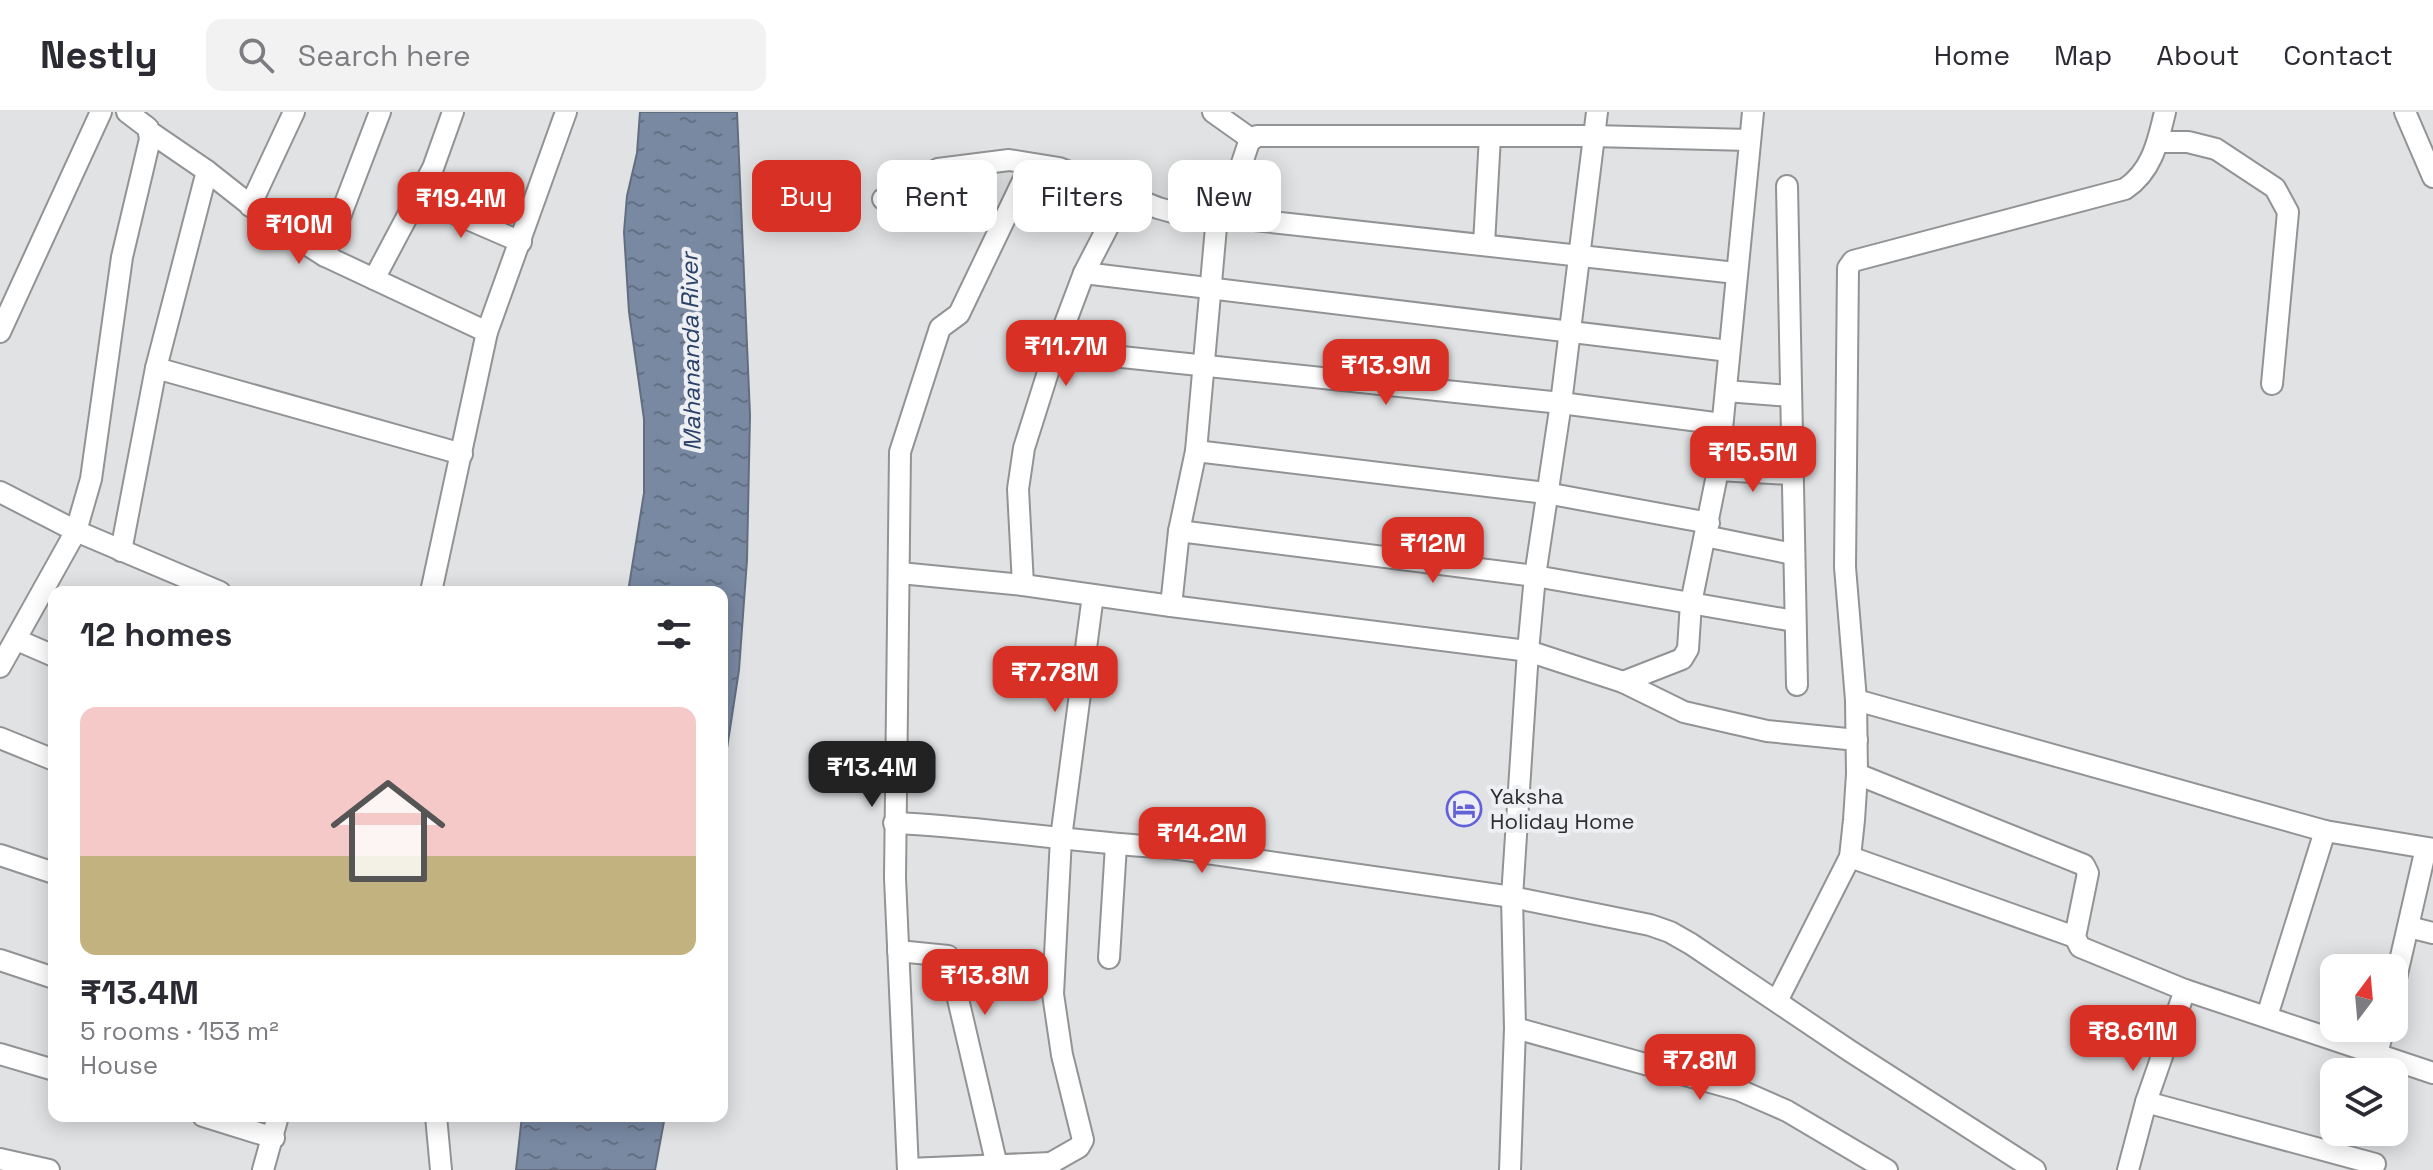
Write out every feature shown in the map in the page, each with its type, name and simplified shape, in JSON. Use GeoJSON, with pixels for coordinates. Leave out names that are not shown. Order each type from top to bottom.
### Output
{"type":"FeatureCollection","features":[{"type":"Feature","properties":{"kind":"street"},"geometry":{"type":"LineString","coordinates":[[0,332],[101,112]]}},
{"type":"Feature","properties":{"kind":"street"},"geometry":{"type":"LineString","coordinates":[[250,206],[294,112]]}},
{"type":"Feature","properties":{"kind":"street"},"geometry":{"type":"LineString","coordinates":[[325,256],[380,112]]}},
{"type":"Feature","properties":{"kind":"street"},"geometry":{"type":"LineString","coordinates":[[374,279],[433,168],[453,112]]}},
{"type":"Feature","properties":{"kind":"street"},"geometry":{"type":"LineString","coordinates":[[432,586],[487,332],[566,112]]}},
{"type":"Feature","properties":{"kind":"street"},"geometry":{"type":"LineString","coordinates":[[1213,112],[1251,139]]}},
{"type":"Feature","properties":{"kind":"street"},"geometry":{"type":"LineString","coordinates":[[1510,1170],[1515,1028],[1512,897],[1528,651],[1535,576],[1561,403],[1597,112]]}},
{"type":"Feature","properties":{"kind":"street"},"geometry":{"type":"LineString","coordinates":[[1623,682],[1685,656],[1691,603],[1718,470],[1753,112]]}},
{"type":"Feature","properties":{"kind":"street"},"geometry":{"type":"LineString","coordinates":[[1777,1001],[1850,857],[1857,740],[1845,567],[1848,268],[1853,261],[2125,189],[2148,168],[2165,112]]}},
{"type":"Feature","properties":{"kind":"street"},"geometry":{"type":"LineString","coordinates":[[2405,112],[2433,177]]}},
{"type":"Feature","properties":{"kind":"street"},"geometry":{"type":"LineString","coordinates":[[131,113],[150,132],[207,171],[250,206],[325,256],[487,332]]}},
{"type":"Feature","properties":{"kind":"street"},"geometry":{"type":"LineString","coordinates":[[0,667],[76,531],[91,479],[122,257],[150,132]]}},
{"type":"Feature","properties":{"kind":"street"},"geometry":{"type":"LineString","coordinates":[[1244,160],[1251,139],[1257,136],[1593,136],[1749,140]]}},
{"type":"Feature","properties":{"kind":"street"},"geometry":{"type":"LineString","coordinates":[[1484,244],[1490,136]]}},
{"type":"Feature","properties":{"kind":"street"},"geometry":{"type":"LineString","coordinates":[[2158,142],[2188,142],[2216,149],[2275,188],[2283,200],[2288,212],[2272,384]]}},
{"type":"Feature","properties":{"kind":"street"},"geometry":{"type":"LineString","coordinates":[[121,551],[156,368],[207,171]]}},
{"type":"Feature","properties":{"kind":"street"},"geometry":{"type":"LineString","coordinates":[[1787,186],[1797,685]]}},
{"type":"Feature","properties":{"kind":"street"},"geometry":{"type":"LineString","coordinates":[[417,197],[521,242]]}},
{"type":"Feature","properties":{"kind":"street"},"geometry":{"type":"LineString","coordinates":[[1013,202],[959,314],[940,328],[900,452],[894,823],[908,1169],[1050,1167],[1079,1147],[1083,1140],[1062,1055],[1053,994],[1061,838],[1093,595]]}},
{"type":"Feature","properties":{"kind":"street"},"geometry":{"type":"LineString","coordinates":[[1281,223],[1736,273]]}},
{"type":"Feature","properties":{"kind":"street"},"geometry":{"type":"LineString","coordinates":[[1023,585],[1018,489],[1024,448],[1055,350],[1084,273],[1105,232]]}},
{"type":"Feature","properties":{"kind":"street"},"geometry":{"type":"LineString","coordinates":[[1171,606],[1179,531],[1196,451],[1215,232]]}},
{"type":"Feature","properties":{"kind":"street"},"geometry":{"type":"LineString","coordinates":[[1084,273],[1729,351]]}},
{"type":"Feature","properties":{"kind":"street"},"geometry":{"type":"LineString","coordinates":[[1055,350],[1561,403],[1722,424]]}},
{"type":"Feature","properties":{"kind":"street"},"geometry":{"type":"LineString","coordinates":[[156,368],[462,454]]}},
{"type":"Feature","properties":{"kind":"street"},"geometry":{"type":"LineString","coordinates":[[1726,391],[1790,396]]}},
{"type":"Feature","properties":{"kind":"street"},"geometry":{"type":"LineString","coordinates":[[1196,451],[1546,493],[1707,530],[1793,554]]}},
{"type":"Feature","properties":{"kind":"street"},"geometry":{"type":"LineString","coordinates":[[1718,470],[1791,474]]}},
{"type":"Feature","properties":{"kind":"street"},"geometry":{"type":"LineString","coordinates":[[0,492],[76,531],[206,586]]}},
{"type":"Feature","properties":{"kind":"street"},"geometry":{"type":"LineString","coordinates":[[1179,531],[1535,576],[1794,621]]}},
{"type":"Feature","properties":{"kind":"street"},"geometry":{"type":"LineString","coordinates":[[900,573],[1023,585],[1528,651],[1623,682],[1684,712],[1767,731],[1857,740]]}},
{"type":"Feature","properties":{"kind":"street"},"geometry":{"type":"LineString","coordinates":[[17,640],[48,653]]}},
{"type":"Feature","properties":{"kind":"street"},"geometry":{"type":"LineString","coordinates":[[1856,700],[2325,831],[2429,848],[2402,954]]}},
{"type":"Feature","properties":{"kind":"street"},"geometry":{"type":"LineString","coordinates":[[0,738],[48,758]]}},
{"type":"Feature","properties":{"kind":"street"},"geometry":{"type":"LineString","coordinates":[[1857,774],[2084,865],[2088,873],[2075,937],[2080,947],[2185,990],[2433,1073]]}},
{"type":"Feature","properties":{"kind":"street"},"geometry":{"type":"LineString","coordinates":[[894,823],[1172,848],[1512,897],[1650,925],[1691,944],[2035,1170]]}},
{"type":"Feature","properties":{"kind":"street"},"geometry":{"type":"LineString","coordinates":[[2267,1016],[2325,831]]}},
{"type":"Feature","properties":{"kind":"street"},"geometry":{"type":"LineString","coordinates":[[1109,958],[1116,845]]}},
{"type":"Feature","properties":{"kind":"street"},"geometry":{"type":"LineString","coordinates":[[0,855],[48,871]]}},
{"type":"Feature","properties":{"kind":"street"},"geometry":{"type":"LineString","coordinates":[[1850,857],[2075,937]]}},
{"type":"Feature","properties":{"kind":"street"},"geometry":{"type":"LineString","coordinates":[[2409,927],[2433,933]]}},
{"type":"Feature","properties":{"kind":"street"},"geometry":{"type":"LineString","coordinates":[[898,951],[947,954],[997,1166]]}},
{"type":"Feature","properties":{"kind":"street"},"geometry":{"type":"LineString","coordinates":[[0,960],[48,976]]}},
{"type":"Feature","properties":{"kind":"street"},"geometry":{"type":"LineString","coordinates":[[2128,1170],[2146,1102],[2185,990]]}},
{"type":"Feature","properties":{"kind":"street"},"geometry":{"type":"LineString","coordinates":[[1515,1028],[1739,1090],[1787,1111],[1887,1170]]}},
{"type":"Feature","properties":{"kind":"street"},"geometry":{"type":"LineString","coordinates":[[2377,1053],[2380,1042]]}},
{"type":"Feature","properties":{"kind":"street"},"geometry":{"type":"LineString","coordinates":[[0,1054],[48,1068]]}},
{"type":"Feature","properties":{"kind":"street"},"geometry":{"type":"LineString","coordinates":[[2146,1102],[2375,1164]]}},
{"type":"Feature","properties":{"kind":"street"},"geometry":{"type":"LineString","coordinates":[[222,1122],[274,1138]]}},
{"type":"Feature","properties":{"kind":"street"},"geometry":{"type":"LineString","coordinates":[[263,1170],[277,1122]]}},
{"type":"Feature","properties":{"kind":"street"},"geometry":{"type":"LineString","coordinates":[[437,1122],[441,1170]]}},
{"type":"Feature","properties":{"kind":"street"},"geometry":{"type":"LineString","coordinates":[[0,1159],[49,1170]]}},
{"type":"Feature","properties":{"kind":"water","name":"Mahananda River"},"geometry":{"type":"Polygon","coordinates":[[[640,112],[737,112],[750,415],[747,560],[739,670],[728,742],[728,586],[629,586],[644,493],[644,419],[629,312],[624,232],[627,196],[637,153],[640,112]]]}},
{"type":"Feature","properties":{"kind":"water"},"geometry":{"type":"Polygon","coordinates":[[[521,1122],[664,1122],[655,1170],[516,1170],[521,1122]]]}},
{"type":"Feature","properties":{"kind":"place","name":"Yaksha Holiday Home"},"geometry":{"type":"Point","coordinates":[1464,809]}}]}
